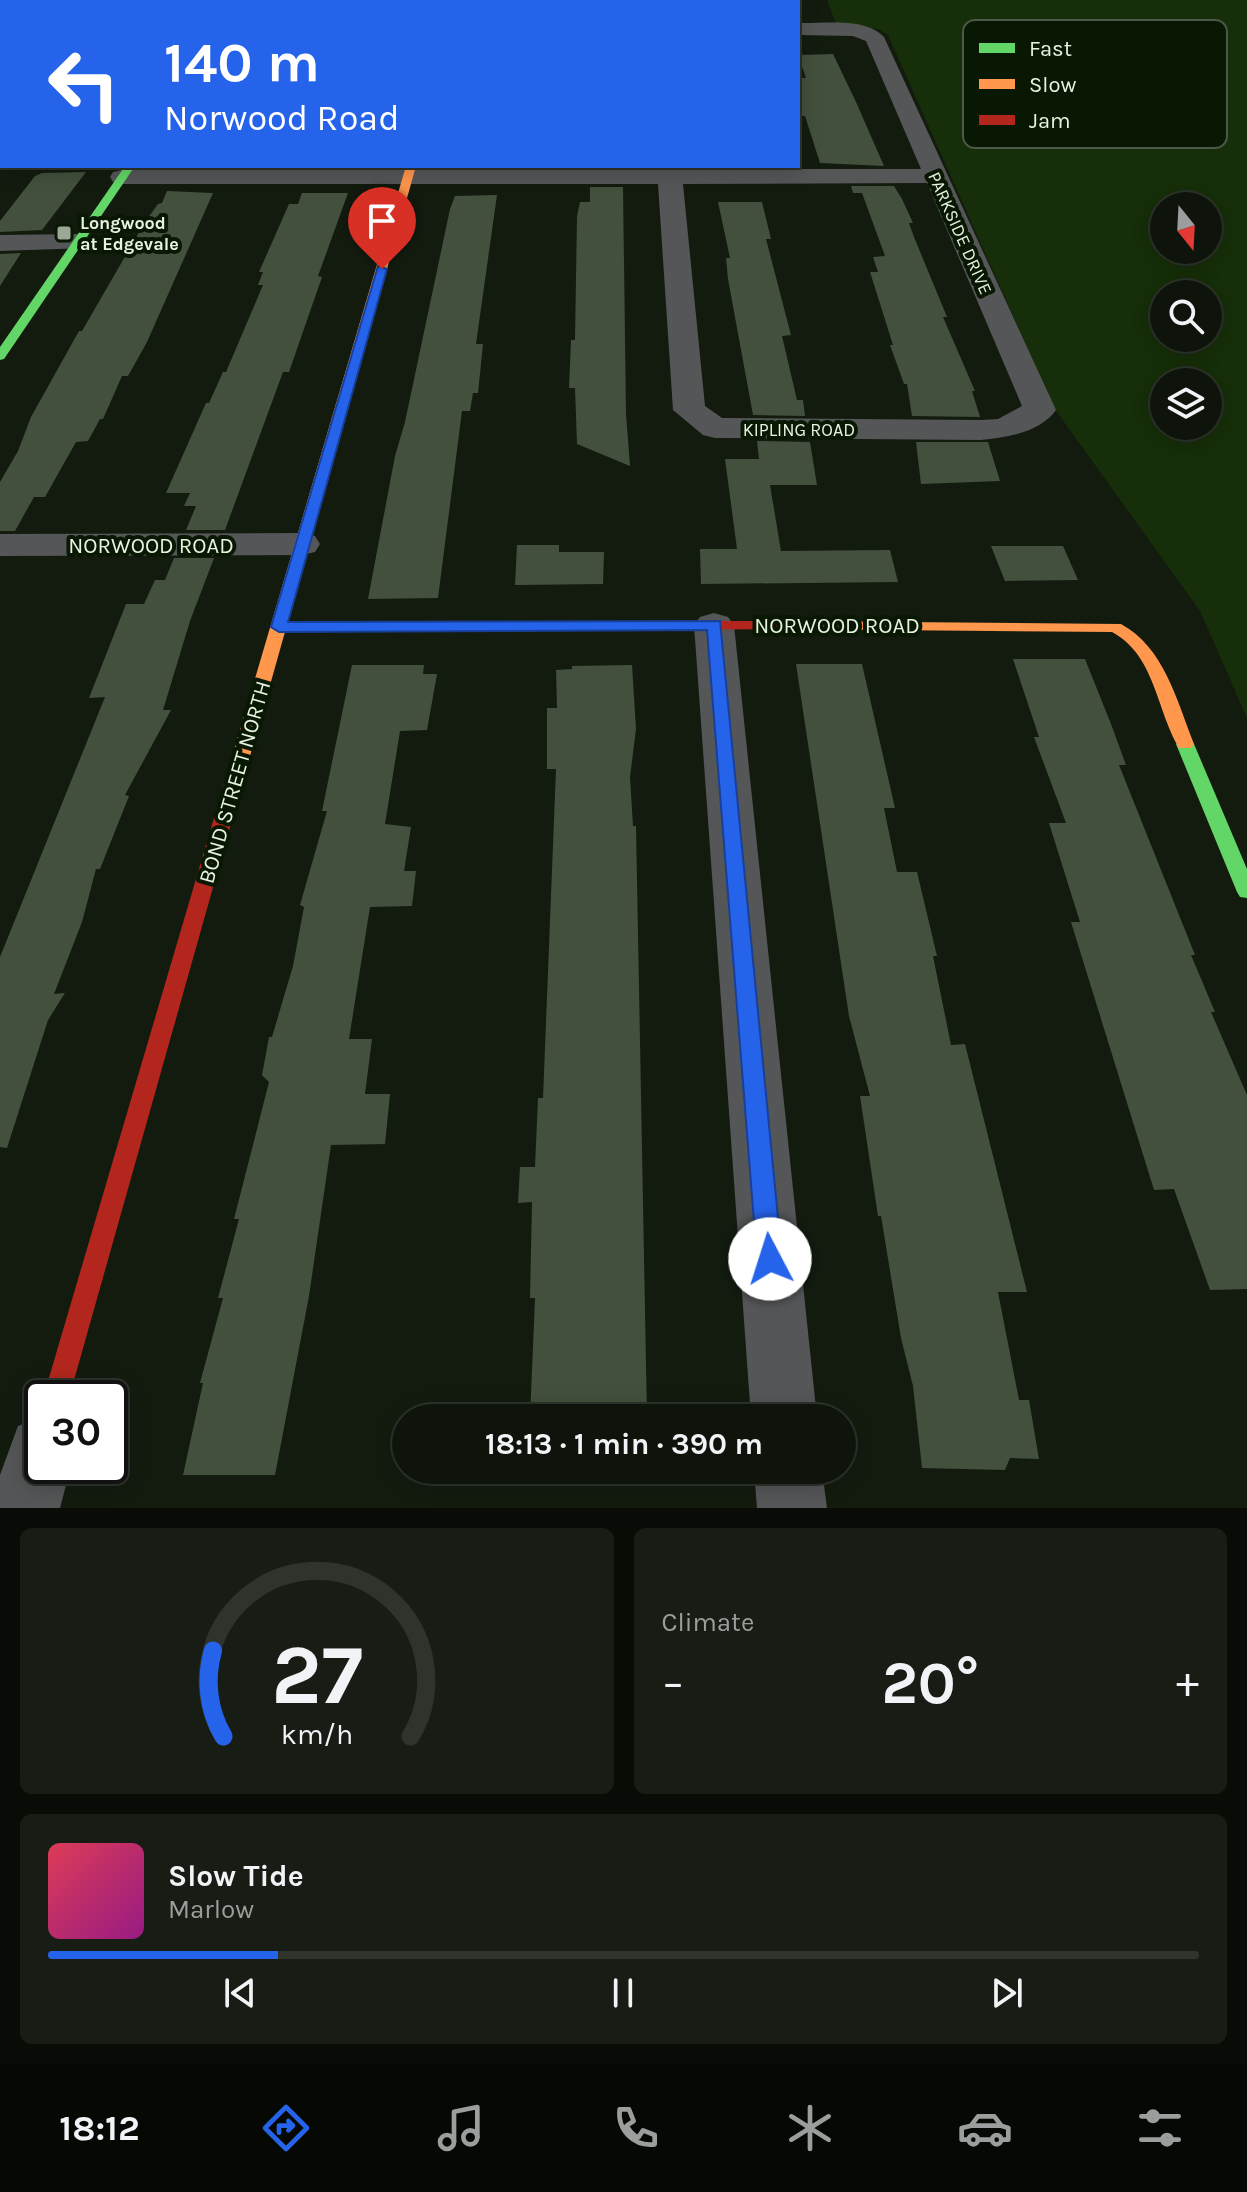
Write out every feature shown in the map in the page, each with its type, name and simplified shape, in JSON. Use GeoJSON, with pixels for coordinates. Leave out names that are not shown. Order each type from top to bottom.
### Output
{"type":"FeatureCollection","features":[{"type":"Feature","properties":{"kind":"street","name":"PARKSIDE DRIVE"},"geometry":{"type":"LineString","coordinates":[[800,29],[866,32],[874,37],[1040,410],[1015,424]]}},
{"type":"Feature","properties":{"kind":"street","name":"BOND STREET NORTH"},"geometry":{"type":"LineString","coordinates":[[61,1380],[410,171]]}},
{"type":"Feature","properties":{"kind":"street"},"geometry":{"type":"LineString","coordinates":[[0,356],[126,172],[670,171],[934,176]]}},
{"type":"Feature","properties":{"kind":"street","name":"KIPLING ROAD"},"geometry":{"type":"LineString","coordinates":[[670,171],[689,410],[715,428],[981,430],[1015,424]]}},
{"type":"Feature","properties":{"kind":"street"},"geometry":{"type":"LineString","coordinates":[[0,243],[78,242]]}},
{"type":"Feature","properties":{"kind":"street","name":"NORWOOD ROAD"},"geometry":{"type":"LineString","coordinates":[[0,545],[302,544]]}},
{"type":"Feature","properties":{"kind":"street"},"geometry":{"type":"LineString","coordinates":[[714,625],[783,1404]]}},
{"type":"Feature","properties":{"kind":"street","name":"NORWOOD ROAD"},"geometry":{"type":"LineString","coordinates":[[279,627],[1107,625],[1129,630],[1141,641],[1247,892]]}},
{"type":"Feature","properties":{"kind":"street"},"geometry":{"type":"LineString","coordinates":[[25,1508],[32,1484]]}},
{"type":"Feature","properties":{"kind":"street"},"geometry":{"type":"LineString","coordinates":[[789,1484],[792,1508]]}},
{"type":"Feature","properties":{"kind":"green space"},"geometry":{"type":"Polygon","coordinates":[[[827,0],[1247,0],[1247,718],[1200,611],[1054,408],[888,35],[878,29],[836,24],[827,0]]]}},
{"type":"Feature","properties":{"kind":"building"},"geometry":{"type":"Polygon","coordinates":[[[833,54],[884,166],[820,163],[805,116],[800,116],[800,78],[806,78],[800,55],[833,54]]]}},
{"type":"Feature","properties":{"kind":"building"},"geometry":{"type":"Polygon","coordinates":[[[86,172],[42,230],[0,232],[0,221],[35,176],[42,173],[86,172]]]}},
{"type":"Feature","properties":{"kind":"building"},"geometry":{"type":"Polygon","coordinates":[[[851,186],[894,186],[902,199],[947,317],[943,317],[975,391],[972,391],[980,417],[912,416],[907,384],[904,384],[890,345],[893,345],[870,272],[878,272],[873,257],[885,256],[862,193],[853,193],[851,186]]]}},
{"type":"Feature","properties":{"kind":"building"},"geometry":{"type":"Polygon","coordinates":[[[590,187],[623,187],[626,414],[630,466],[577,444],[575,388],[569,388],[571,340],[575,340],[577,216],[580,202],[590,202],[590,187]]]}},
{"type":"Feature","properties":{"kind":"building"},"geometry":{"type":"Polygon","coordinates":[[[167,191],[213,193],[147,342],[128,376],[122,376],[103,419],[100,419],[88,441],[76,442],[45,497],[34,497],[15,531],[0,531],[0,482],[18,451],[31,417],[79,331],[82,331],[145,222],[162,203],[167,191]]]}},
{"type":"Feature","properties":{"kind":"building"},"geometry":{"type":"Polygon","coordinates":[[[302,193],[348,193],[318,276],[322,277],[289,372],[283,372],[225,530],[186,530],[196,506],[184,506],[190,493],[166,493],[206,403],[209,403],[223,372],[226,372],[263,285],[258,285],[263,272],[259,272],[289,204],[298,204],[302,193]]]}},
{"type":"Feature","properties":{"kind":"building"},"geometry":{"type":"Polygon","coordinates":[[[497,195],[476,344],[483,344],[478,393],[473,393],[470,411],[462,411],[438,598],[368,599],[395,456],[450,209],[455,196],[497,195]]]}},
{"type":"Feature","properties":{"kind":"building"},"geometry":{"type":"Polygon","coordinates":[[[718,202],[762,202],[771,239],[766,239],[791,335],[782,336],[797,400],[803,400],[805,416],[753,415],[728,279],[726,258],[730,258],[718,202]]]}},
{"type":"Feature","properties":{"kind":"building"},"geometry":{"type":"Polygon","coordinates":[[[21,253],[0,286],[0,254],[21,253]]]}},
{"type":"Feature","properties":{"kind":"building"},"geometry":{"type":"Polygon","coordinates":[[[757,441],[810,442],[817,485],[770,485],[781,551],[890,550],[898,582],[701,584],[700,549],[737,549],[725,459],[759,459],[757,441]]]}},
{"type":"Feature","properties":{"kind":"building"},"geometry":{"type":"Polygon","coordinates":[[[916,442],[988,442],[1000,481],[921,484],[916,442]]]}},
{"type":"Feature","properties":{"kind":"building"},"geometry":{"type":"Polygon","coordinates":[[[517,545],[559,545],[559,552],[604,552],[603,584],[515,585],[517,545]]]}},
{"type":"Feature","properties":{"kind":"building"},"geometry":{"type":"Polygon","coordinates":[[[991,546],[1063,546],[1078,580],[1005,581],[991,546]]]}},
{"type":"Feature","properties":{"kind":"building"},"geometry":{"type":"Polygon","coordinates":[[[174,558],[214,558],[190,621],[163,710],[171,710],[125,795],[129,796],[100,869],[96,869],[82,922],[54,994],[65,993],[48,1020],[7,1148],[0,1147],[0,957],[105,697],[89,698],[126,604],[144,604],[155,580],[165,580],[174,558]]]}},
{"type":"Feature","properties":{"kind":"building"},"geometry":{"type":"Polygon","coordinates":[[[1013,659],[1085,659],[1111,724],[1126,765],[1119,765],[1195,955],[1191,955],[1215,1012],[1211,1012],[1247,1095],[1247,1289],[1210,1290],[1174,1189],[1154,1190],[1071,922],[1080,922],[1049,823],[1066,823],[1034,737],[1039,737],[1013,659]]]}},
{"type":"Feature","properties":{"kind":"building"},"geometry":{"type":"Polygon","coordinates":[[[796,664],[862,664],[895,808],[884,808],[897,872],[917,872],[937,956],[933,956],[951,1045],[965,1044],[1027,1292],[998,1292],[1019,1400],[1029,1400],[1039,1459],[1010,1458],[1005,1470],[922,1468],[913,1386],[901,1338],[881,1216],[878,1216],[860,1096],[870,1096],[849,1016],[796,664]]]}},
{"type":"Feature","properties":{"kind":"building"},"geometry":{"type":"Polygon","coordinates":[[[352,665],[424,665],[423,674],[437,674],[427,730],[400,731],[385,824],[411,827],[404,871],[416,871],[412,906],[370,907],[349,1039],[372,1039],[365,1094],[390,1094],[385,1144],[331,1145],[309,1296],[275,1475],[183,1475],[203,1383],[200,1383],[223,1298],[218,1298],[239,1219],[234,1219],[269,1082],[262,1075],[269,1037],[272,1037],[293,966],[304,907],[300,905],[327,811],[322,811],[352,665]]]}},
{"type":"Feature","properties":{"kind":"building"},"geometry":{"type":"Polygon","coordinates":[[[632,665],[636,729],[630,777],[633,826],[636,826],[647,1404],[531,1404],[535,1298],[530,1298],[532,1202],[518,1203],[520,1167],[535,1167],[538,1098],[543,1098],[556,769],[547,769],[547,708],[557,708],[556,670],[572,669],[572,666],[632,665]]]}},
{"type":"Feature","properties":{"kind":"traffic: fast"},"geometry":{"type":"LineString","coordinates":[[0,356],[129,168]]}},
{"type":"Feature","properties":{"kind":"traffic: fast"},"geometry":{"type":"LineString","coordinates":[[1185,744],[1247,892]]}},
{"type":"Feature","properties":{"kind":"traffic: slow"},"geometry":{"type":"LineString","coordinates":[[238,767],[410,168]]}},
{"type":"Feature","properties":{"kind":"traffic: slow"},"geometry":{"type":"LineString","coordinates":[[782,626],[1115,627],[1140,645],[1150,660],[1185,744]]}},
{"type":"Feature","properties":{"kind":"traffic: jam"},"geometry":{"type":"LineString","coordinates":[[279,627],[782,626]]}},
{"type":"Feature","properties":{"kind":"traffic: jam"},"geometry":{"type":"LineString","coordinates":[[61,1380],[238,767]]}},
{"type":"Feature","properties":{"kind":"place","name":"Longwood at Edgevale"},"geometry":{"type":"Point","coordinates":[64,233]}},
{"type":"Feature","properties":{"kind":"route"},"geometry":{"type":"LineString","coordinates":[[382,269],[279,627],[714,625],[770,1259]]}}]}
